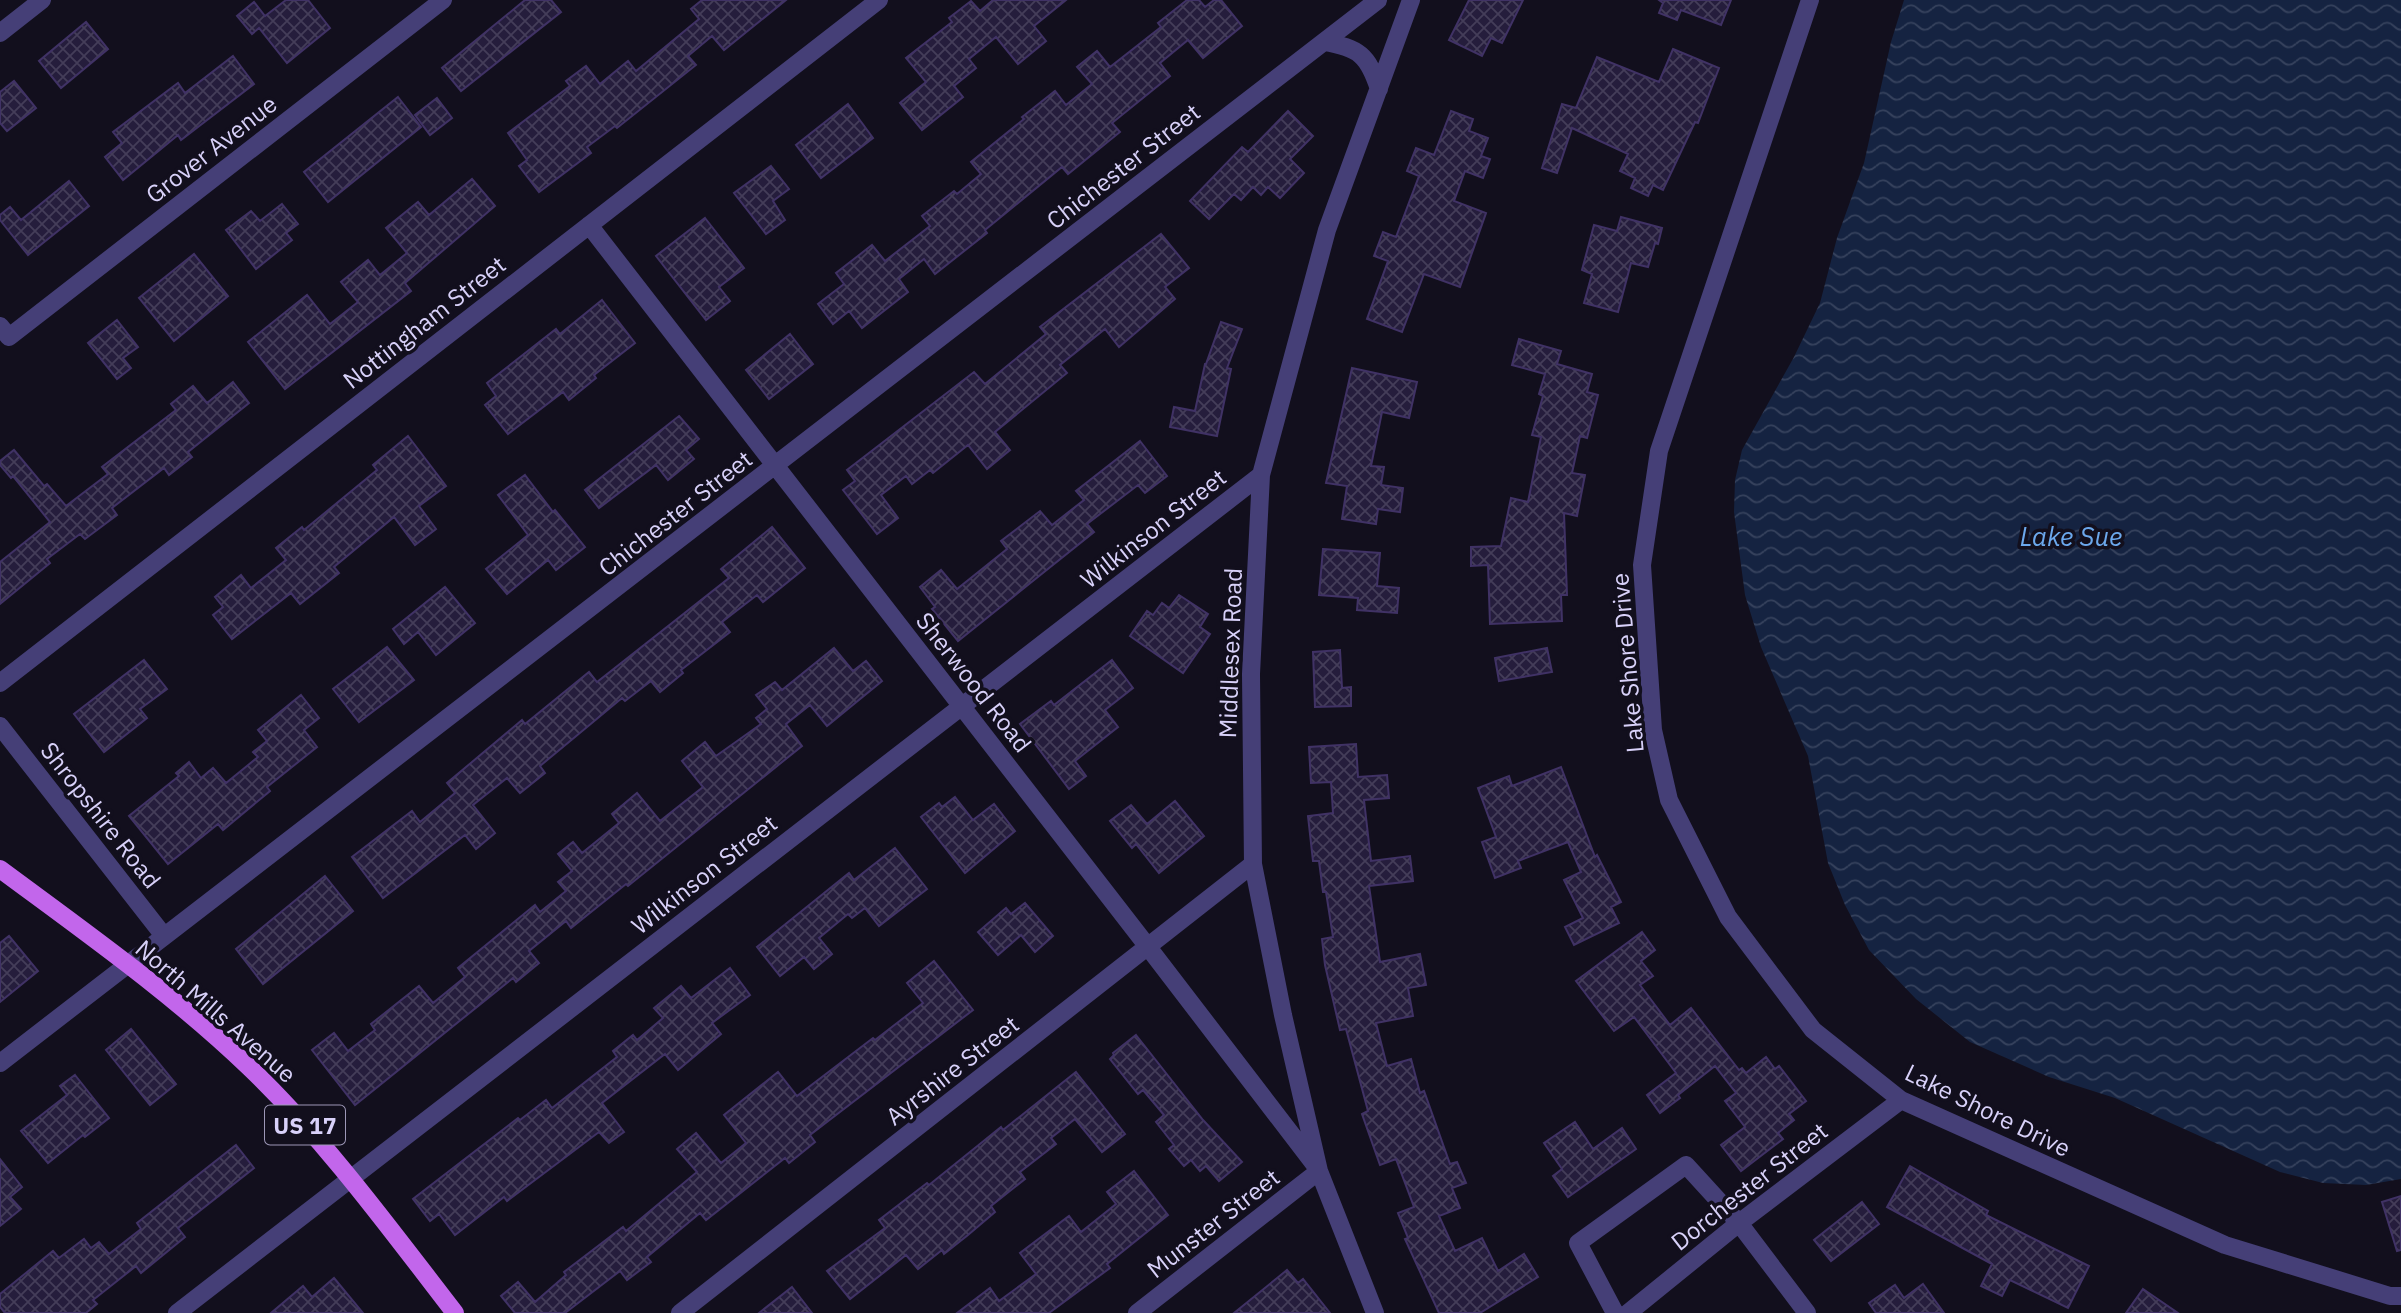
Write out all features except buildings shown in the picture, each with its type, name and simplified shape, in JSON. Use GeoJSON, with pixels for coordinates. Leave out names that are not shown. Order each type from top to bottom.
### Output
{"type":"FeatureCollection","features":[{"type":"Feature","properties":{"kind":"main road","name":"North Mills Avenue"},"geometry":{"type":"LineString","coordinates":[[0,869],[127,963],[176,1002],[249,1067],[351,1178],[455,1313]]}},
{"type":"Feature","properties":{"kind":"street"},"geometry":{"type":"LineString","coordinates":[[0,33],[42,0]]}},
{"type":"Feature","properties":{"kind":"street","name":"Grover Avenue"},"geometry":{"type":"LineString","coordinates":[[5,331],[443,0]]}},
{"type":"Feature","properties":{"kind":"street","name":"Nottingham Street"},"geometry":{"type":"LineString","coordinates":[[0,683],[879,0]]}},
{"type":"Feature","properties":{"kind":"street","name":"Chichester Street"},"geometry":{"type":"LineString","coordinates":[[0,1063],[1378,0]]}},
{"type":"Feature","properties":{"kind":"street","name":"Middlesex Road"},"geometry":{"type":"LineString","coordinates":[[1375,1313],[1319,1171],[1283,1015],[1253,864],[1251,674],[1261,475],[1327,230],[1411,0]]}},
{"type":"Feature","properties":{"kind":"street","name":"Lake Shore Drive"},"geometry":{"type":"LineString","coordinates":[[1810,0],[1660,451],[1642,565],[1653,730],[1670,800],[1728,917],[1813,1030],[1901,1100],[2225,1245],[2393,1302]]}},
{"type":"Feature","properties":{"kind":"street"},"geometry":{"type":"LineString","coordinates":[[1324,42],[1346,45],[1358,52],[1372,68],[1378,89]]}},
{"type":"Feature","properties":{"kind":"street","name":"Sherwood Road"},"geometry":{"type":"LineString","coordinates":[[589,225],[1319,1171]]}},
{"type":"Feature","properties":{"kind":"street","name":"Wilkinson Street"},"geometry":{"type":"LineString","coordinates":[[177,1313],[1261,475]]}},
{"type":"Feature","properties":{"kind":"street","name":"Shropshire Road"},"geometry":{"type":"LineString","coordinates":[[0,726],[164,936]]}},
{"type":"Feature","properties":{"kind":"street","name":"Ayrshire Street"},"geometry":{"type":"LineString","coordinates":[[680,1313],[1253,864]]}},
{"type":"Feature","properties":{"kind":"street","name":"Dorchester Street"},"geometry":{"type":"LineString","coordinates":[[1629,1313],[1739,1223],[1901,1100]]}},
{"type":"Feature","properties":{"kind":"street"},"geometry":{"type":"LineString","coordinates":[[1615,1313],[1578,1243],[1686,1165],[1739,1223],[1807,1313]]}},
{"type":"Feature","properties":{"kind":"street","name":"Munster Street"},"geometry":{"type":"LineString","coordinates":[[1137,1313],[1319,1171]]}},
{"type":"Feature","properties":{"kind":"water","name":"Lake Sue"},"geometry":{"type":"Polygon","coordinates":[[[1904,0],[2401,0],[2401,1179],[2366,1185],[2323,1183],[2280,1172],[2115,1098],[2049,1077],[1970,1042],[1916,999],[1869,950],[1845,905],[1828,863],[1808,756],[1761,647],[1745,595],[1734,512],[1735,480],[1742,450],[1794,357],[1820,303],[1837,238],[1864,163],[1891,42],[1904,0]]]}}]}
